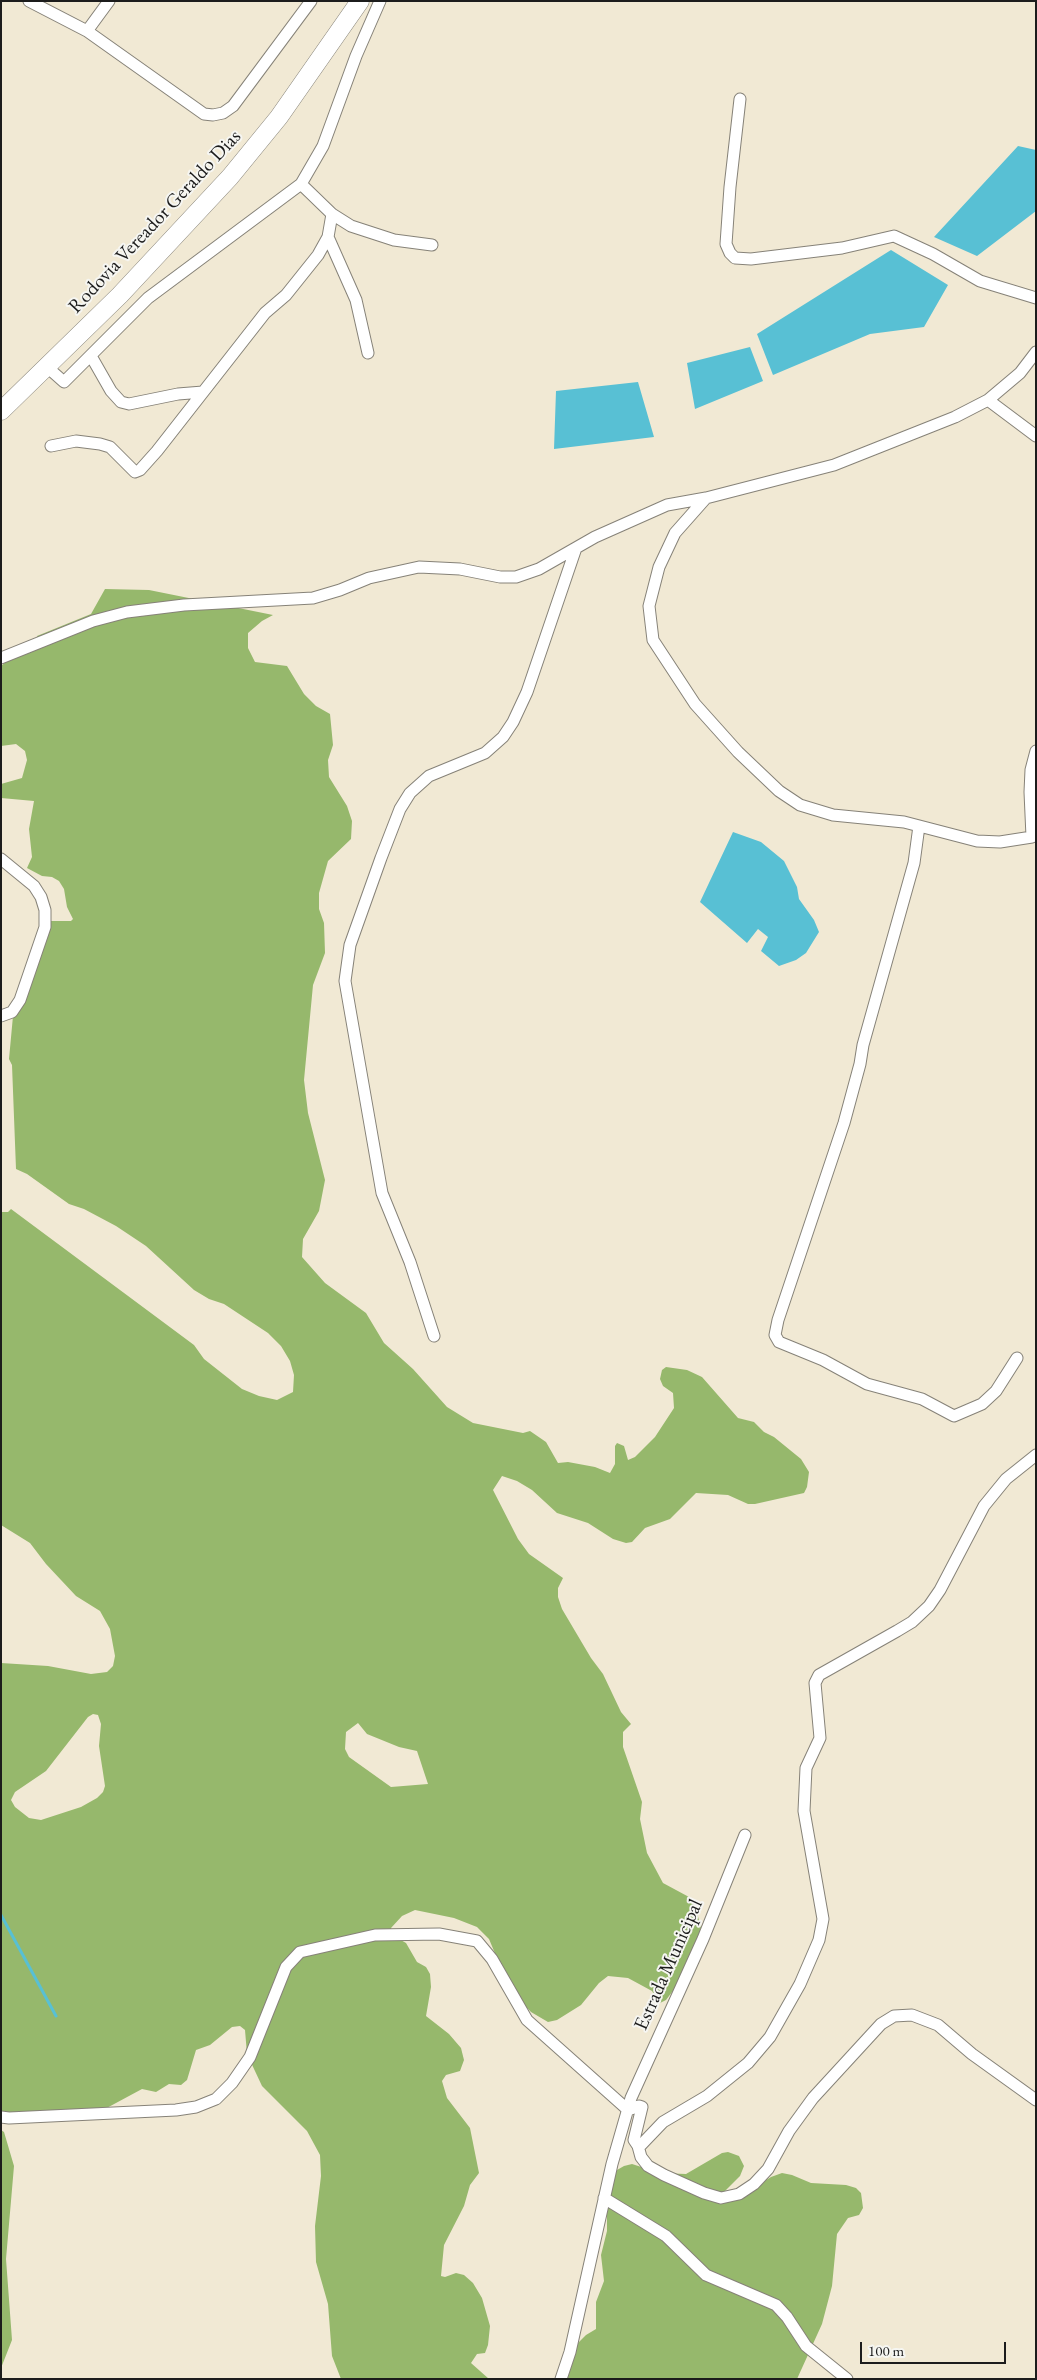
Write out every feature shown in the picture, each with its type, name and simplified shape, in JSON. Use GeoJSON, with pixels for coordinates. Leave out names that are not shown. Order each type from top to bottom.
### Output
{"type":"FeatureCollection","features":[{"type":"Feature","properties":{"kind":"main road","name":"Rodovia Vereador Geraldo Dias"},"geometry":{"type":"LineString","coordinates":[[1,410],[120,295],[230,177],[279,117],[360,1]]}},
{"type":"Feature","properties":{"kind":"street"},"geometry":{"type":"LineString","coordinates":[[29,1],[87,31],[204,114],[213,115],[223,113],[233,106],[311,1]]}},
{"type":"Feature","properties":{"kind":"street"},"geometry":{"type":"LineString","coordinates":[[87,31],[109,1]]}},
{"type":"Feature","properties":{"kind":"street"},"geometry":{"type":"LineString","coordinates":[[46,366],[64,382],[148,298],[301,184],[323,146],[356,56],[380,1]]}},
{"type":"Feature","properties":{"kind":"street"},"geometry":{"type":"LineString","coordinates":[[740,99],[726,244],[730,253],[736,258],[842,248],[894,236],[933,254],[980,281],[1036,298]]}},
{"type":"Feature","properties":{"kind":"street"},"geometry":{"type":"LineString","coordinates":[[301,184],[332,214],[367,233],[394,240],[432,245]]}},
{"type":"Feature","properties":{"kind":"street"},"geometry":{"type":"LineString","coordinates":[[51,446],[76,442],[100,444],[110,447],[135,472],[140,470],[157,451],[265,312],[286,296],[328,237],[332,214]]}},
{"type":"Feature","properties":{"kind":"street"},"geometry":{"type":"LineString","coordinates":[[328,237],[356,300],[368,352]]}},
{"type":"Feature","properties":{"kind":"street"},"geometry":{"type":"LineString","coordinates":[[1,658],[93,621],[127,612],[184,605],[313,598],[376,576],[419,568],[460,569],[500,577],[516,577],[539,569],[594,537],[667,505],[706,498],[834,465],[955,417],[988,400],[1020,373],[1036,352]]}},
{"type":"Feature","properties":{"kind":"street"},"geometry":{"type":"LineString","coordinates":[[91,356],[111,391],[121,402],[129,404],[178,394],[203,392]]}},
{"type":"Feature","properties":{"kind":"street"},"geometry":{"type":"LineString","coordinates":[[988,400],[1036,436]]}},
{"type":"Feature","properties":{"kind":"street"},"geometry":{"type":"LineString","coordinates":[[706,498],[675,533],[653,585],[649,606],[650,631],[662,656],[694,704],[738,752],[779,791],[800,805],[833,816],[904,822],[988,842],[1032,837],[1030,770],[1036,751]]}},
{"type":"Feature","properties":{"kind":"street"},"geometry":{"type":"LineString","coordinates":[[434,1336],[410,1262],[382,1193],[345,981],[350,945],[400,808],[410,793],[429,776],[485,753],[503,737],[513,722],[527,692],[576,548]]}},
{"type":"Feature","properties":{"kind":"street"},"geometry":{"type":"LineString","coordinates":[[919,826],[914,863],[862,1046],[860,1064],[844,1123],[778,1320],[775,1336],[779,1342],[823,1360],[867,1384],[922,1399],[954,1416],[982,1404],[996,1391],[1017,1358]]}},
{"type":"Feature","properties":{"kind":"street"},"geometry":{"type":"LineString","coordinates":[[1,859],[34,886],[41,897],[45,910],[44,927],[20,1000],[12,1012],[1,1016]]}},
{"type":"Feature","properties":{"kind":"street"},"geometry":{"type":"LineString","coordinates":[[638,2146],[663,2122],[707,2096],[748,2063],[770,2037],[800,1984],[819,1940],[822,1919],[804,1811],[806,1768],[820,1738],[815,1693],[819,1675],[898,1632],[929,1606],[940,1590],[984,1506],[1006,1479],[1036,1455]]}},
{"type":"Feature","properties":{"kind":"street","name":"Estrada Municipal"},"geometry":{"type":"LineString","coordinates":[[561,2379],[570,2352],[604,2198],[631,2098],[703,1940],[745,1835]]}},
{"type":"Feature","properties":{"kind":"street"},"geometry":{"type":"LineString","coordinates":[[1,2117],[137,2112],[196,2107],[216,2099],[232,2083],[250,2057],[286,1967],[300,1952],[375,1936],[439,1934],[477,1941],[492,1959],[527,2020],[628,2110],[639,2106],[642,2108],[634,2140],[641,2157],[648,2166],[704,2193],[721,2198],[739,2194],[754,2184],[768,2169],[789,2131],[813,2098],[881,2024],[894,2016],[912,2016],[938,2025],[972,2054],[1036,2100]]}},
{"type":"Feature","properties":{"kind":"street"},"geometry":{"type":"LineString","coordinates":[[604,2198],[666,2236],[706,2275],[776,2305],[788,2317],[806,2346],[848,2379]]}},
{"type":"Feature","properties":{"kind":"green space"},"geometry":{"type":"Polygon","coordinates":[[[105,589],[149,590],[273,615],[262,621],[248,633],[248,648],[255,662],[287,666],[304,694],[316,706],[330,714],[333,745],[328,760],[329,777],[347,806],[352,821],[351,839],[328,861],[319,893],[319,909],[324,923],[325,953],[313,985],[304,1080],[308,1113],[325,1180],[319,1211],[303,1239],[302,1257],[325,1283],[366,1313],[384,1343],[413,1369],[447,1407],[473,1423],[523,1433],[530,1431],[546,1442],[558,1463],[568,1462],[595,1467],[610,1473],[615,1464],[615,1446],[617,1443],[624,1446],[628,1460],[635,1457],[655,1437],[674,1408],[673,1393],[663,1386],[660,1379],[662,1370],[666,1367],[687,1370],[702,1377],[738,1418],[754,1422],[764,1432],[774,1437],[801,1459],[809,1472],[807,1487],[804,1493],[755,1504],[748,1504],[728,1495],[696,1493],[670,1519],[645,1528],[632,1542],[626,1543],[613,1539],[588,1523],[557,1513],[532,1490],[517,1481],[502,1476],[493,1490],[518,1539],[529,1554],[563,1578],[558,1588],[558,1597],[562,1609],[591,1658],[603,1674],[621,1712],[631,1724],[623,1732],[623,1747],[642,1802],[640,1819],[647,1853],[663,1883],[689,1897],[695,1905],[701,1928],[697,1959],[666,2000],[660,2003],[652,1991],[628,1978],[608,1976],[599,1983],[581,2005],[557,2020],[548,2022],[531,2012],[517,1997],[507,1982],[489,1939],[477,1927],[454,1918],[415,1910],[402,1916],[391,1928],[392,1935],[406,1943],[417,1962],[426,1967],[430,1974],[431,1987],[426,2016],[449,2034],[461,2048],[464,2060],[460,2071],[446,2075],[442,2081],[447,2098],[470,2128],[479,2173],[470,2185],[464,2206],[444,2245],[441,2276],[445,2277],[456,2273],[464,2275],[473,2283],[482,2298],[490,2326],[488,2345],[485,2353],[477,2354],[471,2363],[489,2379],[341,2379],[332,2356],[328,2304],[316,2262],[315,2226],[321,2176],[320,2155],[307,2131],[262,2086],[247,2054],[245,2030],[240,2026],[232,2027],[210,2045],[196,2050],[187,2080],[181,2085],[169,2084],[156,2092],[142,2089],[103,2110],[41,2122],[1,2114],[1,1663],[48,1666],[91,1674],[107,1672],[113,1666],[115,1656],[110,1629],[100,1611],[76,1596],[46,1564],[30,1543],[1,1525],[1,1212],[8,1212],[11,1209],[194,1345],[204,1359],[242,1389],[259,1396],[277,1400],[293,1392],[294,1375],[290,1361],[281,1346],[268,1333],[224,1304],[209,1299],[194,1290],[146,1246],[116,1226],[84,1209],[69,1204],[27,1174],[16,1169],[12,1065],[9,1059],[13,1016],[50,921],[71,921],[73,919],[67,907],[64,889],[59,881],[52,877],[42,876],[27,868],[32,857],[29,829],[34,801],[1,798],[1,784],[22,778],[27,760],[25,751],[16,744],[1,746],[1,666],[25,646],[38,646],[37,636],[91,614],[105,589]],[[93,1714],[88,1717],[46,1771],[15,1792],[11,1800],[15,1807],[29,1818],[41,1820],[81,1807],[97,1798],[103,1792],[105,1786],[99,1746],[101,1724],[98,1715],[93,1714]],[[358,1723],[346,1732],[345,1749],[349,1757],[391,1787],[428,1784],[417,1751],[399,1747],[367,1734],[358,1723]]]}},
{"type":"Feature","properties":{"kind":"green space"},"geometry":{"type":"Polygon","coordinates":[[[1,2130],[4,2132],[14,2166],[6,2259],[12,2340],[1,2368],[1,2130]]]}},
{"type":"Feature","properties":{"kind":"green space"},"geometry":{"type":"Polygon","coordinates":[[[728,2152],[739,2156],[744,2166],[740,2176],[724,2192],[752,2189],[771,2177],[782,2173],[811,2183],[846,2185],[856,2188],[861,2193],[863,2208],[859,2215],[848,2218],[837,2234],[832,2286],[822,2324],[797,2379],[563,2379],[567,2354],[586,2335],[596,2329],[596,2302],[604,2281],[601,2255],[607,2231],[607,2202],[611,2183],[617,2170],[632,2164],[660,2173],[686,2174],[722,2153],[728,2152]]]}},
{"type":"Feature","properties":{"kind":"water"},"geometry":{"type":"Polygon","coordinates":[[[1018,146],[1036,150],[1036,211],[977,256],[934,237],[1018,146]]]}},
{"type":"Feature","properties":{"kind":"water"},"geometry":{"type":"Polygon","coordinates":[[[891,250],[948,285],[924,327],[870,334],[773,375],[757,334],[891,250]]]}},
{"type":"Feature","properties":{"kind":"water"},"geometry":{"type":"Polygon","coordinates":[[[750,347],[763,381],[695,409],[687,363],[750,347]]]}},
{"type":"Feature","properties":{"kind":"water"},"geometry":{"type":"Polygon","coordinates":[[[638,382],[654,437],[554,449],[556,391],[638,382]]]}},
{"type":"Feature","properties":{"kind":"water"},"geometry":{"type":"Polygon","coordinates":[[[733,832],[761,842],[784,861],[797,887],[799,899],[814,920],[819,932],[806,953],[796,960],[779,966],[761,951],[768,937],[758,929],[747,943],[700,902],[733,832]]]}},
{"type":"Feature","properties":{"kind":"waterway"},"geometry":{"type":"LineString","coordinates":[[1,1915],[56,2016]]}}]}
